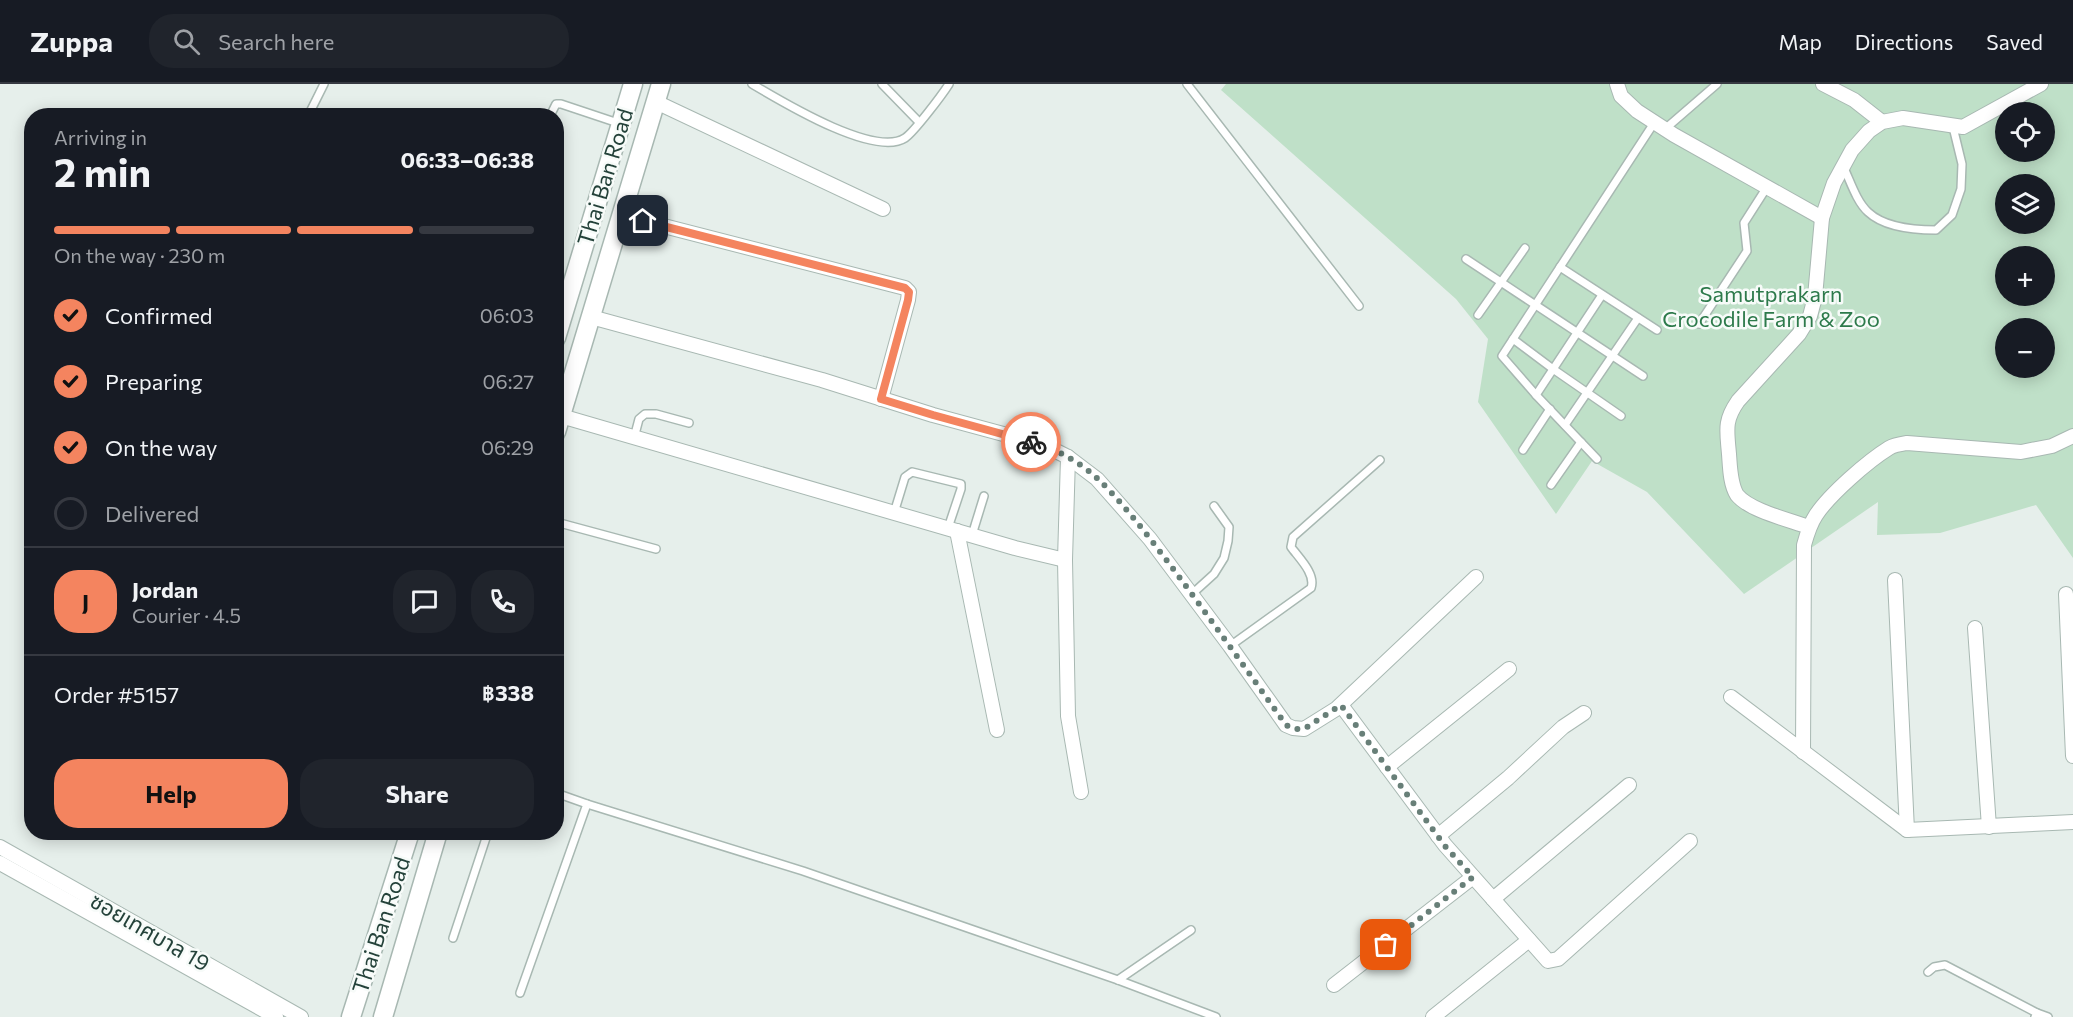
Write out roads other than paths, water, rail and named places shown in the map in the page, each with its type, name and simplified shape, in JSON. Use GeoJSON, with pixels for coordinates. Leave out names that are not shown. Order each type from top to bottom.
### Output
{"type":"FeatureCollection","features":[{"type":"Feature","properties":{"kind":"street","name":"Thai Ban Road"},"geometry":{"type":"LineString","coordinates":[[564,312],[633,84]]}},
{"type":"Feature","properties":{"kind":"street","name":"Thai Ban Road"},"geometry":{"type":"LineString","coordinates":[[564,407],[661,84]]}},
{"type":"Feature","properties":{"kind":"street"},"geometry":{"type":"LineString","coordinates":[[1617,84],[1621,96],[1636,111],[1822,218]]}},
{"type":"Feature","properties":{"kind":"street"},"geometry":{"type":"LineString","coordinates":[[1823,84],[1854,100],[1882,122]]}},
{"type":"Feature","properties":{"kind":"street"},"geometry":{"type":"LineString","coordinates":[[1809,527],[1752,506],[1737,494],[1732,480],[1726,426],[1738,401],[1799,334],[1810,316],[1815,297],[1822,218],[1834,183],[1852,150],[1869,130],[1882,122],[1903,118],[1963,127],[2041,84]]}},
{"type":"Feature","properties":{"kind":"street"},"geometry":{"type":"LineString","coordinates":[[656,102],[883,209]]}},
{"type":"Feature","properties":{"kind":"street"},"geometry":{"type":"LineString","coordinates":[[621,215],[905,288],[909,292],[908,300],[881,399]]}},
{"type":"Feature","properties":{"kind":"street"},"geometry":{"type":"LineString","coordinates":[[591,317],[812,377],[933,415],[1044,445],[1068,457],[1097,479],[1150,539],[1230,645],[1286,725],[1293,729],[1304,729],[1341,705],[1476,577]]}},
{"type":"Feature","properties":{"kind":"street"},"geometry":{"type":"LineString","coordinates":[[564,425],[634,438],[952,530],[1065,560]]}},
{"type":"Feature","properties":{"kind":"street"},"geometry":{"type":"LineString","coordinates":[[1803,752],[1804,545],[1809,527],[1817,513],[1831,497],[1891,447],[1906,443],[2020,452],[2052,446],[2073,436]]}},
{"type":"Feature","properties":{"kind":"street"},"geometry":{"type":"LineString","coordinates":[[1068,457],[1065,560],[1068,716],[1081,792]]}},
{"type":"Feature","properties":{"kind":"street"},"geometry":{"type":"LineString","coordinates":[[952,530],[997,730]]}},
{"type":"Feature","properties":{"kind":"street"},"geometry":{"type":"LineString","coordinates":[[1895,580],[1907,830]]}},
{"type":"Feature","properties":{"kind":"street"},"geometry":{"type":"LineString","coordinates":[[2066,594],[2073,756]]}},
{"type":"Feature","properties":{"kind":"street"},"geometry":{"type":"LineString","coordinates":[[1975,628],[1989,827]]}},
{"type":"Feature","properties":{"kind":"street"},"geometry":{"type":"LineString","coordinates":[[1387,767],[1509,669]]}},
{"type":"Feature","properties":{"kind":"street"},"geometry":{"type":"LineString","coordinates":[[1731,697],[1907,830],[2073,822]]}},
{"type":"Feature","properties":{"kind":"street"},"geometry":{"type":"LineString","coordinates":[[1341,705],[1438,836],[1548,961],[1558,959],[1690,841]]}},
{"type":"Feature","properties":{"kind":"street"},"geometry":{"type":"LineString","coordinates":[[1438,836],[1508,778],[1563,727],[1584,713]]}},
{"type":"Feature","properties":{"kind":"street"},"geometry":{"type":"LineString","coordinates":[[1493,899],[1629,785]]}},
{"type":"Feature","properties":{"kind":"street","name":"Thai Ban Road"},"geometry":{"type":"LineString","coordinates":[[351,1017],[407,840]]}},
{"type":"Feature","properties":{"kind":"street","name":"Thai Ban Road"},"geometry":{"type":"LineString","coordinates":[[382,1017],[436,840]]}},
{"type":"Feature","properties":{"kind":"street","name":"ซอยเทศบาล 19"},"geometry":{"type":"LineString","coordinates":[[0,847],[301,1017]]}},
{"type":"Feature","properties":{"kind":"street","name":"ซอยเทศบาล 19"},"geometry":{"type":"LineString","coordinates":[[0,862],[276,1017]]}},
{"type":"Feature","properties":{"kind":"street"},"geometry":{"type":"LineString","coordinates":[[1334,985],[1473,877]]}},
{"type":"Feature","properties":{"kind":"street"},"geometry":{"type":"LineString","coordinates":[[1433,1017],[1529,940]]}},
{"type":"Feature","properties":{"kind":"lane"},"geometry":{"type":"LineString","coordinates":[[312,108],[324,84]]}},
{"type":"Feature","properties":{"kind":"lane"},"geometry":{"type":"LineString","coordinates":[[752,84],[790,106],[859,138],[887,143],[905,138],[942,96],[949,84]]}},
{"type":"Feature","properties":{"kind":"lane"},"geometry":{"type":"LineString","coordinates":[[882,84],[919,122]]}},
{"type":"Feature","properties":{"kind":"lane"},"geometry":{"type":"LineString","coordinates":[[1187,84],[1359,306]]}},
{"type":"Feature","properties":{"kind":"lane"},"geometry":{"type":"LineString","coordinates":[[1597,459],[1502,356],[1560,267],[1660,126],[1716,84]]}},
{"type":"Feature","properties":{"kind":"lane"},"geometry":{"type":"LineString","coordinates":[[554,108],[556,104],[561,104],[621,124]]}},
{"type":"Feature","properties":{"kind":"lane"},"geometry":{"type":"LineString","coordinates":[[1844,166],[1858,198],[1868,212],[1886,223],[1918,230],[1936,230],[1952,215],[1961,189],[1962,164],[1953,127]]}},
{"type":"Feature","properties":{"kind":"lane"},"geometry":{"type":"LineString","coordinates":[[1699,324],[1747,251],[1744,223],[1767,187]]}},
{"type":"Feature","properties":{"kind":"lane"},"geometry":{"type":"LineString","coordinates":[[1478,315],[1525,249]]}},
{"type":"Feature","properties":{"kind":"lane"},"geometry":{"type":"LineString","coordinates":[[1466,260],[1643,376]]}},
{"type":"Feature","properties":{"kind":"lane"},"geometry":{"type":"LineString","coordinates":[[1560,267],[1658,330]]}},
{"type":"Feature","properties":{"kind":"lane"},"geometry":{"type":"LineString","coordinates":[[1536,395],[1602,295]]}},
{"type":"Feature","properties":{"kind":"lane"},"geometry":{"type":"LineString","coordinates":[[1565,425],[1638,318]]}},
{"type":"Feature","properties":{"kind":"lane"},"geometry":{"type":"LineString","coordinates":[[1513,339],[1621,416]]}},
{"type":"Feature","properties":{"kind":"lane"},"geometry":{"type":"LineString","coordinates":[[1523,450],[1550,410]]}},
{"type":"Feature","properties":{"kind":"lane"},"geometry":{"type":"LineString","coordinates":[[634,438],[639,419],[645,414],[656,414],[689,423]]}},
{"type":"Feature","properties":{"kind":"lane"},"geometry":{"type":"LineString","coordinates":[[1551,485],[1581,442]]}},
{"type":"Feature","properties":{"kind":"lane"},"geometry":{"type":"LineString","coordinates":[[1230,645],[1311,588],[1313,582],[1311,576],[1291,547],[1293,537],[1380,460]]}},
{"type":"Feature","properties":{"kind":"lane"},"geometry":{"type":"LineString","coordinates":[[894,513],[908,473],[912,472],[960,484],[961,489],[952,530]]}},
{"type":"Feature","properties":{"kind":"lane"},"geometry":{"type":"LineString","coordinates":[[972,535],[984,496]]}},
{"type":"Feature","properties":{"kind":"lane"},"geometry":{"type":"LineString","coordinates":[[1192,594],[1214,574],[1224,558],[1228,527],[1214,506]]}},
{"type":"Feature","properties":{"kind":"lane"},"geometry":{"type":"LineString","coordinates":[[564,524],[656,549]]}},
{"type":"Feature","properties":{"kind":"lane"},"geometry":{"type":"LineString","coordinates":[[564,796],[803,871],[1118,980],[1216,1017]]}},
{"type":"Feature","properties":{"kind":"lane"},"geometry":{"type":"LineString","coordinates":[[520,993],[586,804]]}},
{"type":"Feature","properties":{"kind":"lane"},"geometry":{"type":"LineString","coordinates":[[453,938],[485,840]]}},
{"type":"Feature","properties":{"kind":"lane"},"geometry":{"type":"LineString","coordinates":[[1118,980],[1191,930]]}},
{"type":"Feature","properties":{"kind":"lane"},"geometry":{"type":"LineString","coordinates":[[1928,972],[1934,967],[1946,965],[2036,1015],[2048,1017]]}},
{"type":"Feature","properties":{"kind":"park label","name":"Samutprakarn Crocodile Farm & Zoo"},"geometry":{"type":"Point","coordinates":[1771,306]}}]}
